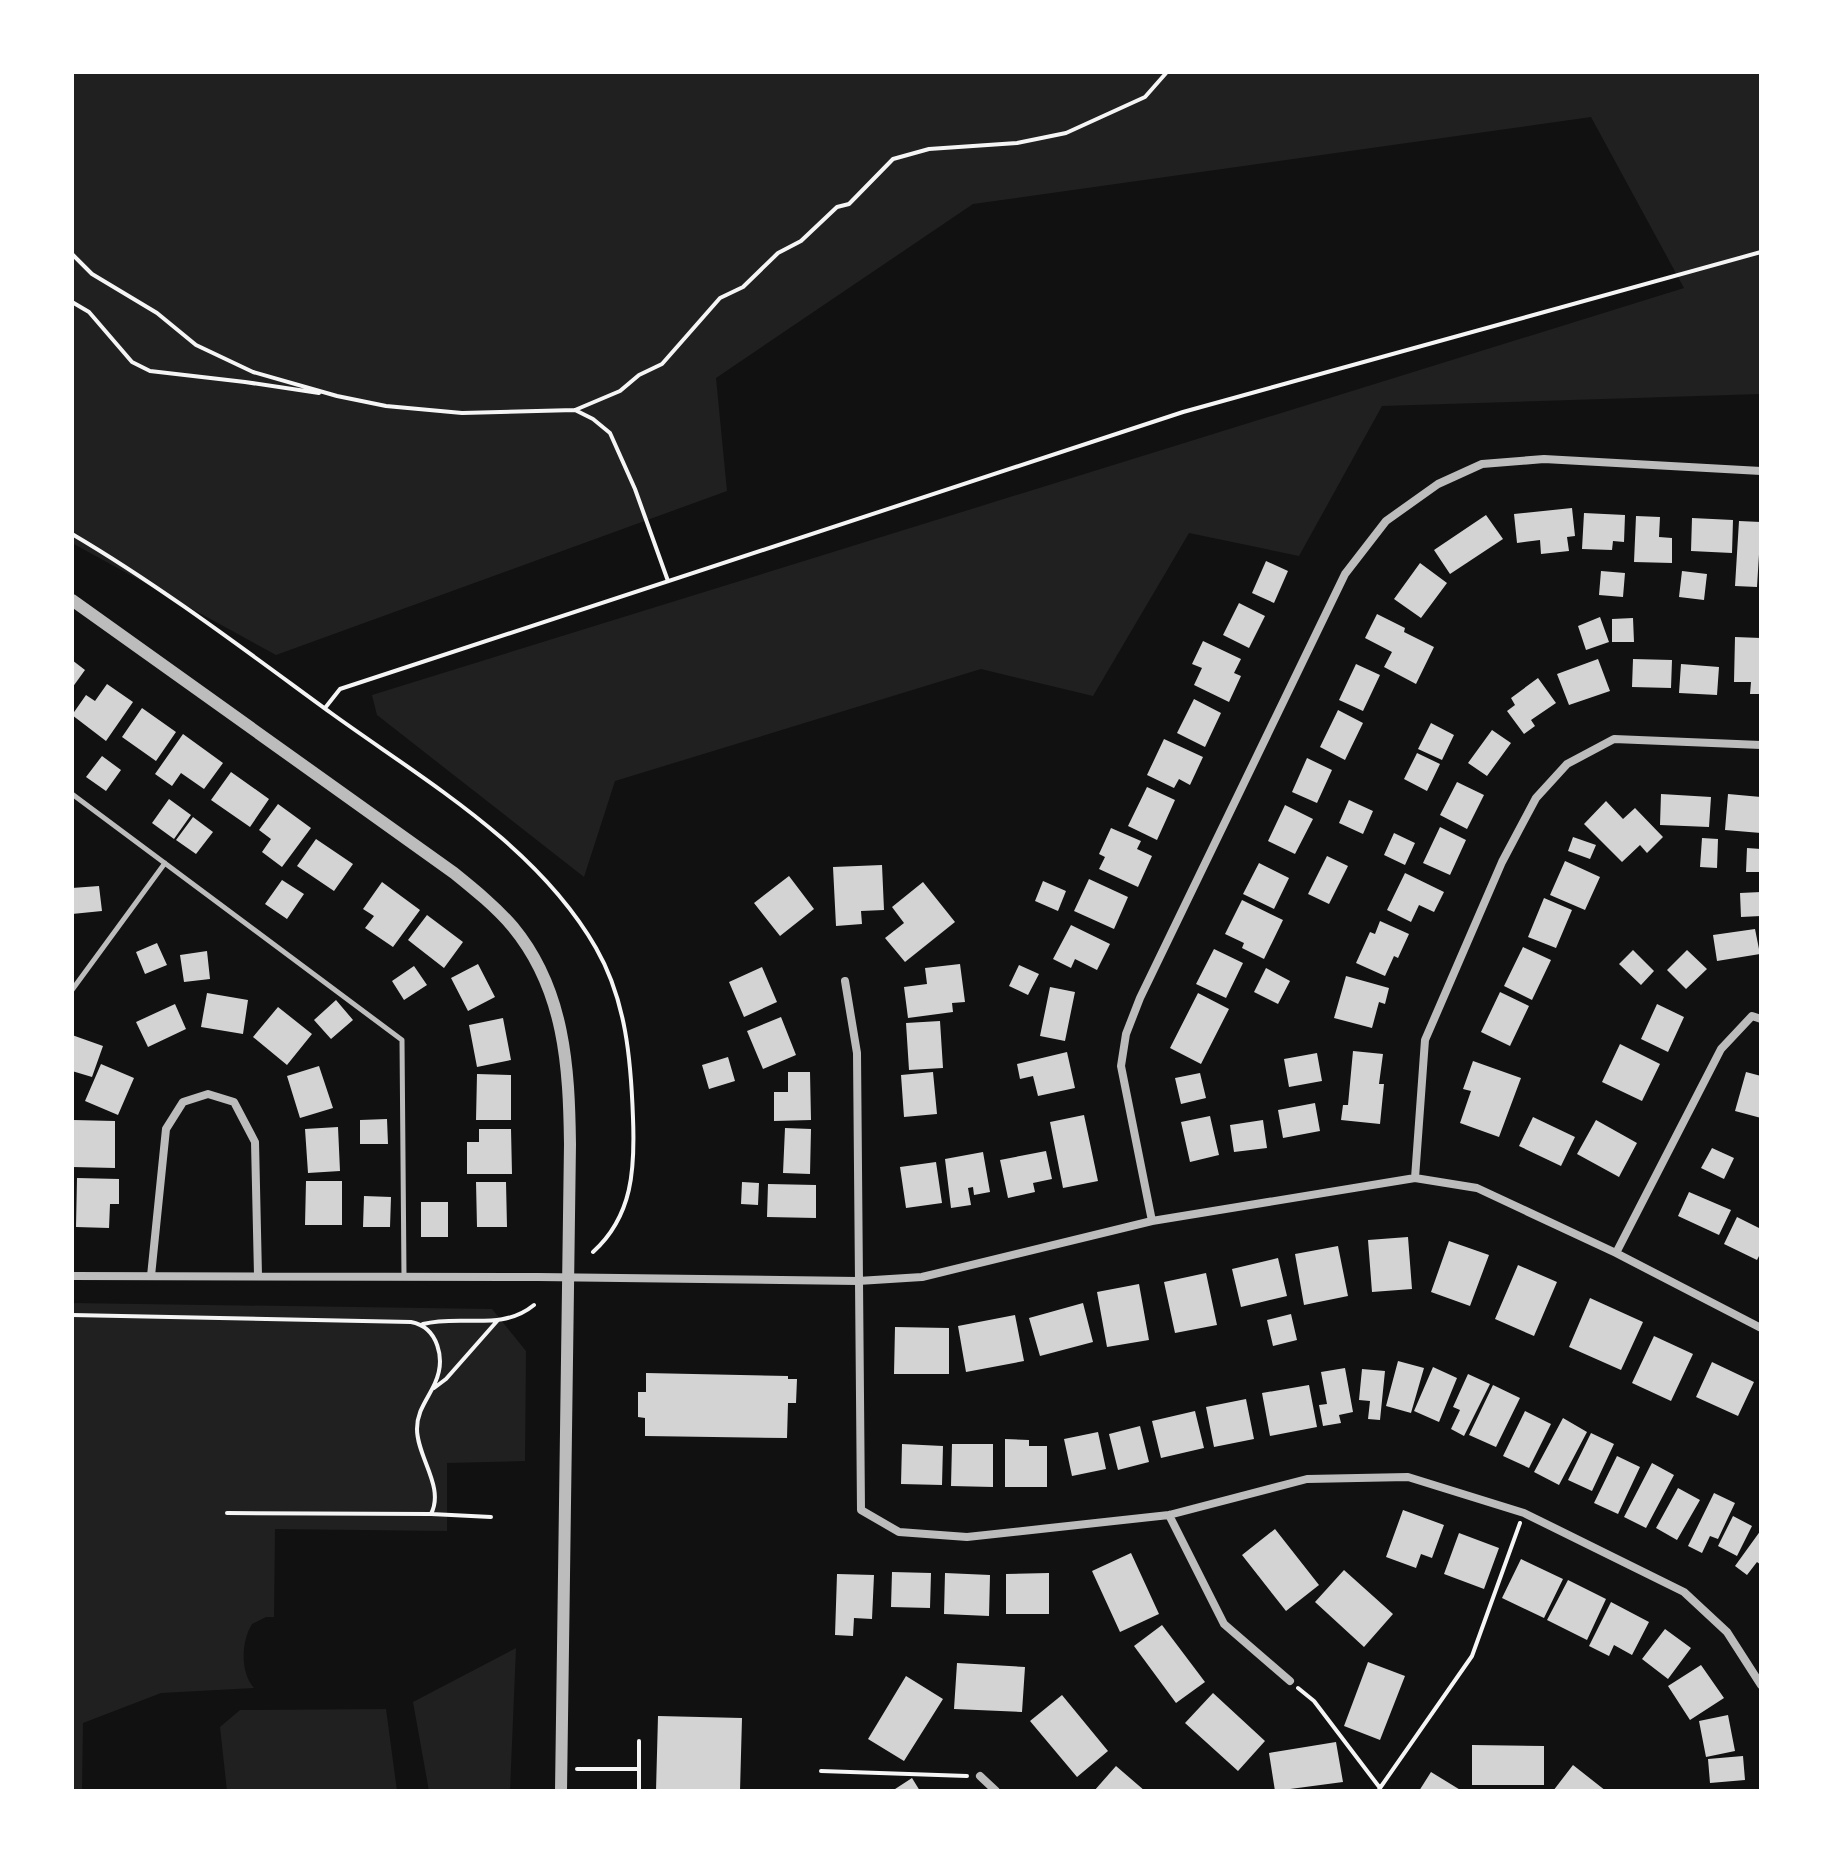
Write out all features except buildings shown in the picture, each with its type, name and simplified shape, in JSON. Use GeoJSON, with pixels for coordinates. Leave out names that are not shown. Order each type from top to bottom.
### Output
{"type":"FeatureCollection","features":[{"type":"Feature","properties":{"kind":"street"},"geometry":{"type":"LineString","coordinates":[[1152,1221],[1121,1066],[1126,1034],[1140,998],[1345,574],[1386,521],[1438,484],[1482,464],[1544,459],[1761,471]]}},
{"type":"Feature","properties":{"kind":"street"},"geometry":{"type":"LineString","coordinates":[[72,600],[454,873],[488,901],[515,930],[551,994],[563,1032],[570,1105],[561,1791]]}},
{"type":"Feature","properties":{"kind":"street"},"geometry":{"type":"LineString","coordinates":[[1415,1178],[1425,1040],[1502,862],[1536,798],[1567,764],[1614,739],[1761,745]]}},
{"type":"Feature","properties":{"kind":"street"},"geometry":{"type":"LineString","coordinates":[[845,981],[857,1053],[861,1510],[899,1532],[967,1537],[1169,1515],[1307,1479],[1408,1477],[1524,1513],[1684,1592],[1727,1632],[1761,1685]]}},
{"type":"Feature","properties":{"kind":"street"},"geometry":{"type":"LineString","coordinates":[[1616,1253],[1721,1049],[1752,1016],[1761,1019]]}},
{"type":"Feature","properties":{"kind":"street"},"geometry":{"type":"LineString","coordinates":[[151,1276],[166,1129],[183,1102],[208,1094],[234,1102],[255,1142],[258,1275]]}},
{"type":"Feature","properties":{"kind":"street"},"geometry":{"type":"LineString","coordinates":[[72,1276],[858,1281],[922,1277],[1152,1221],[1415,1178],[1477,1188],[1616,1253],[1761,1328]]}},
{"type":"Feature","properties":{"kind":"street"},"geometry":{"type":"LineString","coordinates":[[1169,1515],[1224,1624],[1290,1681]]}},
{"type":"Feature","properties":{"kind":"street"},"geometry":{"type":"LineString","coordinates":[[980,1776],[996,1791]]}},
{"type":"Feature","properties":{"kind":"lane"},"geometry":{"type":"LineString","coordinates":[[72,794],[402,1040],[404,1276]]}},
{"type":"Feature","properties":{"kind":"lane"},"geometry":{"type":"LineString","coordinates":[[72,990],[165,863]]}},
{"type":"Feature","properties":{"kind":"path"},"geometry":{"type":"LineString","coordinates":[[72,302],[89,312],[132,362],[150,371],[245,382],[386,406],[462,413],[575,410],[620,391],[639,375],[662,364],[720,298],[743,287],[778,253],[801,241],[837,207],[849,204],[893,159],[929,149],[1017,143],[1066,133],[1145,97],[1167,72]]}},
{"type":"Feature","properties":{"kind":"path"},"geometry":{"type":"LineString","coordinates":[[325,708],[340,689],[1183,412],[1761,252]]}},
{"type":"Feature","properties":{"kind":"path"},"geometry":{"type":"LineString","coordinates":[[72,254],[92,274],[157,313],[196,345],[253,372],[337,396]]}},
{"type":"Feature","properties":{"kind":"path"},"geometry":{"type":"LineString","coordinates":[[575,410],[610,433],[635,489],[668,581]]}},
{"type":"Feature","properties":{"kind":"path"},"geometry":{"type":"LineString","coordinates":[[72,1315],[423,1324],[518,1317],[534,1305]]}},
{"type":"Feature","properties":{"kind":"path"},"geometry":{"type":"LineString","coordinates":[[431,1390],[446,1379],[498,1320]]}},
{"type":"Feature","properties":{"kind":"path"},"geometry":{"type":"LineString","coordinates":[[423,1324],[431,1331],[439,1358],[436,1382],[418,1414],[417,1433],[436,1501],[431,1514]]}},
{"type":"Feature","properties":{"kind":"path"},"geometry":{"type":"LineString","coordinates":[[227,1513],[491,1517]]}},
{"type":"Feature","properties":{"kind":"path"},"geometry":{"type":"LineString","coordinates":[[1290,1681],[1314,1701],[1379,1789],[1472,1656],[1524,1513]]}},
{"type":"Feature","properties":{"kind":"path"},"geometry":{"type":"LineString","coordinates":[[639,1741],[639,1791]]}},
{"type":"Feature","properties":{"kind":"path"},"geometry":{"type":"LineString","coordinates":[[562,1769],[639,1769]]}},
{"type":"Feature","properties":{"kind":"path"},"geometry":{"type":"LineString","coordinates":[[821,1771],[980,1776]]}},
{"type":"Feature","properties":{"kind":"shaded area"},"geometry":{"type":"Polygon","coordinates":[[[72,72],[1761,72],[1761,394],[1382,406],[1299,556],[1189,533],[1093,696],[981,669],[615,781],[584,877],[377,715],[372,695],[1684,288],[1591,117],[973,204],[716,378],[727,491],[276,655],[72,543],[72,72]]]}},
{"type":"Feature","properties":{"kind":"shaded area"},"geometry":{"type":"Polygon","coordinates":[[[72,1303],[492,1309],[526,1351],[525,1461],[447,1463],[447,1531],[275,1529],[274,1617],[266,1617],[252,1624],[244,1648],[246,1674],[254,1688],[161,1693],[83,1723],[82,1791],[72,1791],[72,1303]]]}},
{"type":"Feature","properties":{"kind":"shaded area"},"geometry":{"type":"Polygon","coordinates":[[[516,1648],[510,1791],[429,1791],[413,1702],[516,1648]]]}},
{"type":"Feature","properties":{"kind":"shaded area"},"geometry":{"type":"Polygon","coordinates":[[[386,1709],[397,1791],[227,1791],[220,1727],[240,1710],[386,1709]]]}}]}
